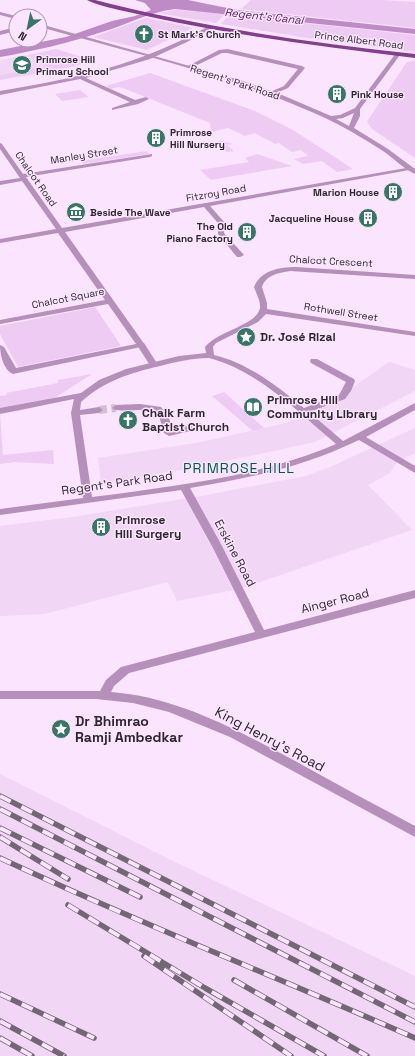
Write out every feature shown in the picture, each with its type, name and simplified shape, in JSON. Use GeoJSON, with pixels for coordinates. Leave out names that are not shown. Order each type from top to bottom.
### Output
{"type":"FeatureCollection","features":[{"type":"Feature","properties":{"kind":"main road","name":"Prince Albert Road"},"geometry":{"type":"LineString","coordinates":[[89,0],[150,15],[211,27],[415,56]]}},
{"type":"Feature","properties":{"kind":"street","name":"Regent's Park Road"},"geometry":{"type":"LineString","coordinates":[[48,27],[189,67],[272,93],[331,118],[379,146],[413,170]]}},
{"type":"Feature","properties":{"kind":"street"},"geometry":{"type":"LineString","coordinates":[[0,93],[82,78],[151,57],[211,27]]}},
{"type":"Feature","properties":{"kind":"street"},"geometry":{"type":"LineString","coordinates":[[189,67],[221,51],[227,51],[302,68],[286,87],[272,93]]}},
{"type":"Feature","properties":{"kind":"street"},"geometry":{"type":"LineString","coordinates":[[331,118],[341,117],[357,109],[398,54]]}},
{"type":"Feature","properties":{"kind":"street"},"geometry":{"type":"LineString","coordinates":[[82,78],[136,103]]}},
{"type":"Feature","properties":{"kind":"street"},"geometry":{"type":"LineString","coordinates":[[114,109],[146,99]]}},
{"type":"Feature","properties":{"kind":"street"},"geometry":{"type":"LineString","coordinates":[[351,129],[357,109]]}},
{"type":"Feature","properties":{"kind":"street","name":"Chalcot Road"},"geometry":{"type":"LineString","coordinates":[[0,145],[111,301]]}},
{"type":"Feature","properties":{"kind":"street","name":"Manley Street"},"geometry":{"type":"LineString","coordinates":[[0,183],[22,177],[150,155]]}},
{"type":"Feature","properties":{"kind":"street","name":"Fitzroy Road"},"geometry":{"type":"LineString","coordinates":[[0,241],[413,170]]}},
{"type":"Feature","properties":{"kind":"street"},"geometry":{"type":"LineString","coordinates":[[205,205],[222,223],[220,234],[240,255]]}},
{"type":"Feature","properties":{"kind":"street","name":"Chalcot Crescent"},"geometry":{"type":"LineString","coordinates":[[263,311],[264,307],[259,284],[264,277],[279,271],[302,269],[415,277]]}},
{"type":"Feature","properties":{"kind":"street","name":"Chalcot Square"},"geometry":{"type":"LineString","coordinates":[[0,322],[111,301],[154,365]]}},
{"type":"Feature","properties":{"kind":"street"},"geometry":{"type":"LineString","coordinates":[[210,356],[209,347],[214,341],[244,327],[256,319],[263,311]]}},
{"type":"Feature","properties":{"kind":"street","name":"Rothwell Street"},"geometry":{"type":"LineString","coordinates":[[263,311],[415,334]]}},
{"type":"Feature","properties":{"kind":"street"},"geometry":{"type":"LineString","coordinates":[[0,347],[12,371],[141,345]]}},
{"type":"Feature","properties":{"kind":"street"},"geometry":{"type":"LineString","coordinates":[[88,500],[75,413],[77,401],[101,382],[123,372],[189,355],[210,356],[232,363],[268,385],[341,444]]}},
{"type":"Feature","properties":{"kind":"street"},"geometry":{"type":"LineString","coordinates":[[302,412],[342,397],[352,381],[314,362]]}},
{"type":"Feature","properties":{"kind":"street"},"geometry":{"type":"LineString","coordinates":[[0,411],[83,395]]}},
{"type":"Feature","properties":{"kind":"street"},"geometry":{"type":"LineString","coordinates":[[116,408],[148,406],[157,408],[162,413],[169,433],[200,426]]}},
{"type":"Feature","properties":{"kind":"street","name":"Regent's Park Road"},"geometry":{"type":"LineString","coordinates":[[0,512],[184,486],[276,469],[305,460],[341,444],[415,406]]}},
{"type":"Feature","properties":{"kind":"street"},"geometry":{"type":"LineString","coordinates":[[75,413],[99,410]]}},
{"type":"Feature","properties":{"kind":"street"},"geometry":{"type":"LineString","coordinates":[[358,436],[415,470]]}},
{"type":"Feature","properties":{"kind":"street","name":"Erskine Road"},"geometry":{"type":"LineString","coordinates":[[184,486],[217,546],[261,634]]}},
{"type":"Feature","properties":{"kind":"street","name":"Ainger Road"},"geometry":{"type":"LineString","coordinates":[[261,634],[415,594]]}},
{"type":"Feature","properties":{"kind":"street"},"geometry":{"type":"LineString","coordinates":[[103,696],[110,683],[125,670],[261,634]]}},
{"type":"Feature","properties":{"kind":"street","name":"King Henry's Road"},"geometry":{"type":"LineString","coordinates":[[0,695],[66,694],[125,698],[152,703],[234,734],[415,832]]}},
{"type":"Feature","properties":{"kind":"shaded area"},"geometry":{"type":"Polygon","coordinates":[[[251,0],[382,0],[415,2],[415,28],[241,9],[251,0]]]}},
{"type":"Feature","properties":{"kind":"shaded area"},"geometry":{"type":"Polygon","coordinates":[[[177,10],[225,14],[216,23],[158,13],[177,10]]]}},
{"type":"Feature","properties":{"kind":"shaded area"},"geometry":{"type":"Polygon","coordinates":[[[229,15],[415,35],[415,52],[307,38],[221,24],[229,15]]]}},
{"type":"Feature","properties":{"kind":"shaded area"},"geometry":{"type":"Polygon","coordinates":[[[146,18],[193,28],[147,50],[93,37],[146,18]]]}},
{"type":"Feature","properties":{"kind":"shaded area"},"geometry":{"type":"Polygon","coordinates":[[[56,49],[95,61],[0,80],[0,75],[47,67],[28,55],[56,49]]]}},
{"type":"Feature","properties":{"kind":"shaded area","name":"Primrose Hill Primary School"},"geometry":{"type":"Polygon","coordinates":[[[28,55],[48,67],[0,75],[0,60],[28,55]]]}},
{"type":"Feature","properties":{"kind":"shaded area"},"geometry":{"type":"Polygon","coordinates":[[[415,60],[415,158],[372,129],[367,122],[407,62],[415,60]]]}},
{"type":"Feature","properties":{"kind":"shaded area"},"geometry":{"type":"Polygon","coordinates":[[[150,73],[255,111],[293,130],[353,169],[337,172],[322,161],[303,164],[294,159],[308,156],[301,150],[292,152],[279,143],[275,144],[255,133],[245,136],[228,128],[211,132],[210,123],[123,88],[118,87],[111,89],[106,86],[150,73]]]}},
{"type":"Feature","properties":{"kind":"shaded area"},"geometry":{"type":"Polygon","coordinates":[[[80,90],[89,97],[62,101],[55,94],[80,90]]]}},
{"type":"Feature","properties":{"kind":"shaded area"},"geometry":{"type":"Polygon","coordinates":[[[221,140],[233,144],[227,145],[234,151],[227,152],[220,145],[197,149],[221,140]]]}},
{"type":"Feature","properties":{"kind":"shaded area"},"geometry":{"type":"Polygon","coordinates":[[[147,151],[149,154],[83,164],[81,161],[147,151]]]}},
{"type":"Feature","properties":{"kind":"shaded area"},"geometry":{"type":"Polygon","coordinates":[[[257,154],[292,166],[211,180],[200,170],[249,162],[245,158],[257,154]]]}},
{"type":"Feature","properties":{"kind":"shaded area"},"geometry":{"type":"Polygon","coordinates":[[[95,307],[121,346],[18,367],[0,334],[0,326],[95,307]]]}},
{"type":"Feature","properties":{"kind":"shaded area"},"geometry":{"type":"Polygon","coordinates":[[[389,362],[415,370],[415,391],[315,442],[204,466],[101,484],[98,458],[196,443],[286,423],[347,397],[352,388],[389,362]]]}},
{"type":"Feature","properties":{"kind":"shaded area"},"geometry":{"type":"Polygon","coordinates":[[[92,374],[44,405],[19,411],[0,413],[0,396],[7,395],[6,393],[58,383],[58,380],[92,374]]]}},
{"type":"Feature","properties":{"kind":"shaded area"},"geometry":{"type":"Polygon","coordinates":[[[224,392],[264,428],[253,431],[212,396],[224,392]]]}},
{"type":"Feature","properties":{"kind":"shaded area"},"geometry":{"type":"Polygon","coordinates":[[[0,413],[3,455],[53,450],[54,464],[15,462],[0,464],[0,413]]]}},
{"type":"Feature","properties":{"kind":"shaded area"},"geometry":{"type":"Polygon","coordinates":[[[415,428],[415,453],[397,462],[390,473],[368,485],[412,530],[239,589],[177,601],[168,582],[44,614],[0,616],[0,526],[73,517],[207,495],[306,476],[328,468],[415,428]]]}},
{"type":"Feature","properties":{"kind":"shaded area"},"geometry":{"type":"Polygon","coordinates":[[[0,774],[179,864],[415,976],[415,1056],[0,1056],[0,774]]]}},
{"type":"Feature","properties":{"kind":"water","name":"Regent's Canal"},"geometry":{"type":"Polygon","coordinates":[[[135,0],[188,0],[237,10],[415,29],[415,34],[175,9],[156,13],[77,40],[48,47],[48,41],[66,37],[112,21],[135,16],[151,10],[145,3],[135,0]]]}},
{"type":"Feature","properties":{"kind":"water"},"geometry":{"type":"Polygon","coordinates":[[[10,48],[43,48],[0,57],[0,50],[10,48]]]}},
{"type":"Feature","properties":{"kind":"tunnel"},"geometry":{"type":"LineString","coordinates":[[99,410],[116,408]]}},
{"type":"Feature","properties":{"kind":"railway"},"geometry":{"type":"LineString","coordinates":[[0,796],[415,1007]]}},
{"type":"Feature","properties":{"kind":"railway"},"geometry":{"type":"LineString","coordinates":[[0,809],[415,1022]]}},
{"type":"Feature","properties":{"kind":"railway"},"geometry":{"type":"LineString","coordinates":[[0,828],[140,897]]}},
{"type":"Feature","properties":{"kind":"railway"},"geometry":{"type":"LineString","coordinates":[[0,837],[68,879]]}},
{"type":"Feature","properties":{"kind":"railway"},"geometry":{"type":"LineString","coordinates":[[0,858],[103,905],[415,1038]]}},
{"type":"Feature","properties":{"kind":"railway"},"geometry":{"type":"LineString","coordinates":[[68,905],[205,988],[324,1056]]}},
{"type":"Feature","properties":{"kind":"railway"},"geometry":{"type":"LineString","coordinates":[[144,956],[291,1056]]}},
{"type":"Feature","properties":{"kind":"railway"},"geometry":{"type":"LineString","coordinates":[[234,980],[367,1056]]}},
{"type":"Feature","properties":{"kind":"railway"},"geometry":{"type":"LineString","coordinates":[[0,994],[94,1038]]}},
{"type":"Feature","properties":{"kind":"railway"},"geometry":{"type":"LineString","coordinates":[[0,1021],[64,1056]]}},
{"type":"Feature","properties":{"kind":"railway"},"geometry":{"type":"LineString","coordinates":[[0,1038],[32,1056]]}},
{"type":"Feature","properties":{"kind":"place","name":"St Mark's Church"},"geometry":{"type":"Point","coordinates":[144,34]}},
{"type":"Feature","properties":{"kind":"place","name":"Primrose Hill Primary School"},"geometry":{"type":"Point","coordinates":[22,65]}},
{"type":"Feature","properties":{"kind":"place","name":"Pink House"},"geometry":{"type":"Point","coordinates":[337,94]}},
{"type":"Feature","properties":{"kind":"place","name":"Primrose Hill Nursery"},"geometry":{"type":"Point","coordinates":[156,138]}},
{"type":"Feature","properties":{"kind":"place","name":"Marion House"},"geometry":{"type":"Point","coordinates":[393,192]}},
{"type":"Feature","properties":{"kind":"place","name":"Beside The Wave"},"geometry":{"type":"Point","coordinates":[76,212]}},
{"type":"Feature","properties":{"kind":"place","name":"Jacqueline House"},"geometry":{"type":"Point","coordinates":[368,218]}},
{"type":"Feature","properties":{"kind":"place","name":"The Old Piano Factory"},"geometry":{"type":"Point","coordinates":[247,232]}},
{"type":"Feature","properties":{"kind":"place","name":"Dr. José Rizal"},"geometry":{"type":"Point","coordinates":[246,337]}},
{"type":"Feature","properties":{"kind":"place","name":"Primrose Hill Community Library"},"geometry":{"type":"Point","coordinates":[253,407]}},
{"type":"Feature","properties":{"kind":"place","name":"Chalk Farm Baptist Church"},"geometry":{"type":"Point","coordinates":[128,420]}},
{"type":"Feature","properties":{"kind":"place","name":"Primrose Hill Surgery"},"geometry":{"type":"Point","coordinates":[101,527]}},
{"type":"Feature","properties":{"kind":"place","name":"Dr Bhimrao Ramji Ambedkar"},"geometry":{"type":"Point","coordinates":[61,729]}},
{"type":"Feature","properties":{"kind":"district","name":"PRIMROSE HILL"},"geometry":{"type":"Point","coordinates":[239,468]}}]}
